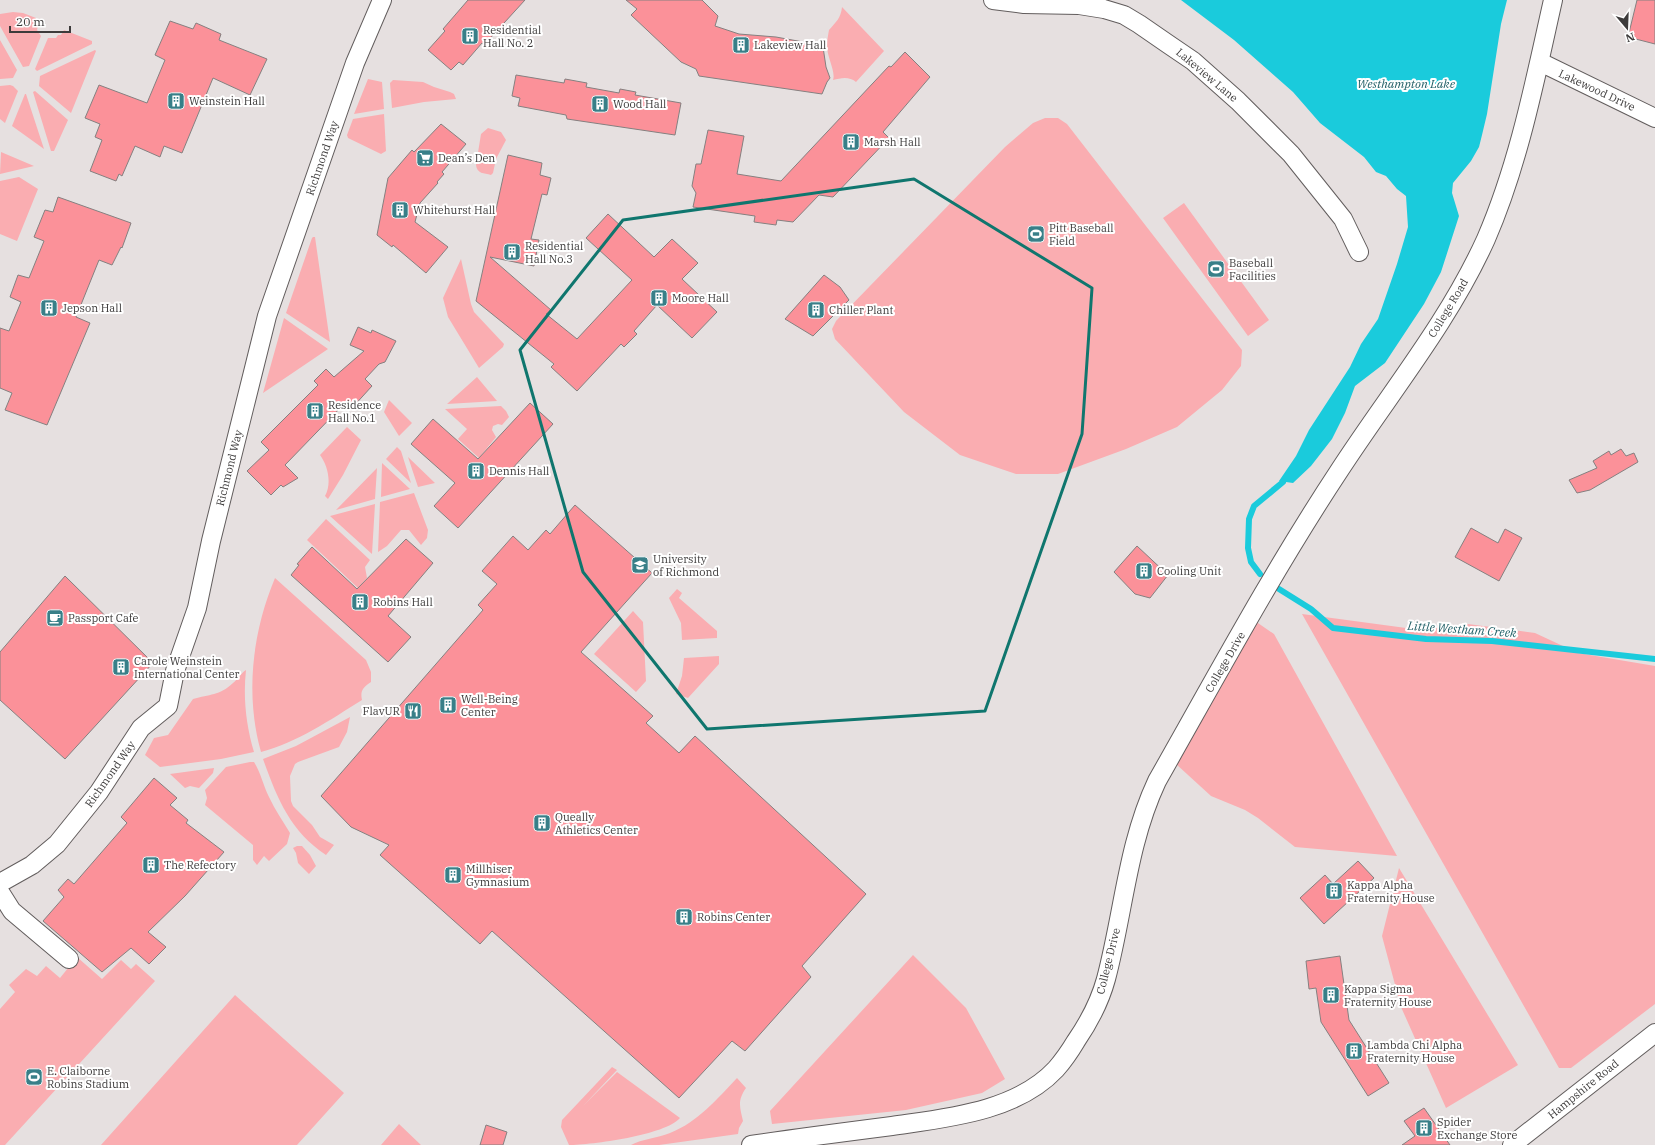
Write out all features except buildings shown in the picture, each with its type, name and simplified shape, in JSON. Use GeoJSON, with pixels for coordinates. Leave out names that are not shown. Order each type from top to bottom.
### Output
{"type":"FeatureCollection","features":[{"type":"Feature","properties":{"kind":"street","name":"Richmond Way"},"geometry":{"type":"LineString","coordinates":[[0,882],[32,865],[56,844],[99,792],[141,728],[168,706],[175,671],[197,608],[211,541],[267,316],[355,63],[382,0]]}},
{"type":"Feature","properties":{"kind":"street","name":"Lakeview Lane"},"geometry":{"type":"LineString","coordinates":[[993,0],[1024,4],[1079,5],[1104,9],[1124,15],[1193,61],[1238,101],[1291,154],[1343,219],[1360,252]]}},
{"type":"Feature","properties":{"kind":"street","name":"College Road"},"geometry":{"type":"LineString","coordinates":[[1271,582],[1338,471],[1450,308],[1476,259],[1487,236],[1517,150],[1540,62],[1553,0]]}},
{"type":"Feature","properties":{"kind":"street","name":"Lakewood Drive"},"geometry":{"type":"LineString","coordinates":[[1540,62],[1655,118]]}},
{"type":"Feature","properties":{"kind":"street","name":"College Drive"},"geometry":{"type":"LineString","coordinates":[[751,1145],[942,1119],[983,1110],[1011,1100],[1042,1081],[1055,1070],[1084,1030],[1105,980],[1134,844],[1146,804],[1157,780],[1271,582]]}},
{"type":"Feature","properties":{"kind":"street"},"geometry":{"type":"LineString","coordinates":[[0,892],[12,911],[69,960]]}},
{"type":"Feature","properties":{"kind":"street","name":"Hampshire Road"},"geometry":{"type":"LineString","coordinates":[[1512,1145],[1655,1033]]}},
{"type":"Feature","properties":{"kind":"highlighted area"},"geometry":{"type":"Polygon","coordinates":[[[914,179],[1092,288],[1082,434],[985,711],[707,729],[583,572],[520,350],[623,220],[914,179]]]}},
{"type":"Feature","properties":{"kind":"shaded area"},"geometry":{"type":"Polygon","coordinates":[[[842,7],[884,51],[856,82],[848,78],[833,80],[834,77],[827,50],[829,30],[839,17],[842,7]]]}},
{"type":"Feature","properties":{"kind":"shaded area"},"geometry":{"type":"Polygon","coordinates":[[[13,12],[23,13],[36,18],[34,24],[38,26],[37,30],[41,36],[29,66],[23,67],[0,26],[0,14],[13,12]]]}},
{"type":"Feature","properties":{"kind":"shaded area"},"geometry":{"type":"Polygon","coordinates":[[[64,30],[92,41],[92,44],[37,71],[35,69],[48,38],[56,38],[58,35],[61,35],[64,30]]]}},
{"type":"Feature","properties":{"kind":"shaded area"},"geometry":{"type":"Polygon","coordinates":[[[0,40],[17,70],[13,78],[0,79],[0,40]]]}},
{"type":"Feature","properties":{"kind":"shaded area"},"geometry":{"type":"Polygon","coordinates":[[[95,50],[96,51],[71,113],[39,86],[40,76],[95,50]]]}},
{"type":"Feature","properties":{"kind":"shaded area"},"geometry":{"type":"Polygon","coordinates":[[[368,79],[382,82],[384,109],[354,114],[368,79]]]}},
{"type":"Feature","properties":{"kind":"shaded area"},"geometry":{"type":"Polygon","coordinates":[[[393,80],[423,82],[454,94],[456,99],[424,102],[392,108],[390,83],[393,80]]]}},
{"type":"Feature","properties":{"kind":"shaded area"},"geometry":{"type":"Polygon","coordinates":[[[10,85],[18,91],[5,123],[0,119],[0,86],[10,85]]]}},
{"type":"Feature","properties":{"kind":"shaded area"},"geometry":{"type":"Polygon","coordinates":[[[35,91],[68,120],[54,151],[51,151],[33,92],[35,91]]]}},
{"type":"Feature","properties":{"kind":"shaded area"},"geometry":{"type":"Polygon","coordinates":[[[26,94],[44,149],[12,126],[26,94]]]}},
{"type":"Feature","properties":{"kind":"shaded area"},"geometry":{"type":"Polygon","coordinates":[[[384,114],[386,151],[381,154],[348,138],[347,135],[353,119],[384,114]]]}},
{"type":"Feature","properties":{"kind":"shaded area","name":"Pitt Baseball Field"},"geometry":{"type":"Polygon","coordinates":[[[1045,118],[1058,118],[1067,124],[1242,350],[1241,366],[1222,390],[1177,427],[1126,449],[1058,474],[1016,474],[960,455],[904,412],[835,339],[832,329],[836,321],[1005,147],[1033,123],[1045,118]]]}},
{"type":"Feature","properties":{"kind":"shaded area"},"geometry":{"type":"Polygon","coordinates":[[[488,128],[501,132],[506,140],[496,159],[493,173],[491,175],[479,172],[476,165],[481,134],[488,128]]]}},
{"type":"Feature","properties":{"kind":"shaded area"},"geometry":{"type":"Polygon","coordinates":[[[1,152],[34,166],[0,174],[1,152]]]}},
{"type":"Feature","properties":{"kind":"shaded area"},"geometry":{"type":"Polygon","coordinates":[[[19,177],[38,189],[17,241],[0,234],[0,181],[19,177]]]}},
{"type":"Feature","properties":{"kind":"shaded area","name":"Baseball Facilities"},"geometry":{"type":"Polygon","coordinates":[[[1184,203],[1269,320],[1248,336],[1163,218],[1184,203]]]}},
{"type":"Feature","properties":{"kind":"shaded area"},"geometry":{"type":"Polygon","coordinates":[[[313,237],[315,237],[330,342],[286,313],[313,237]]]}},
{"type":"Feature","properties":{"kind":"shaded area"},"geometry":{"type":"Polygon","coordinates":[[[461,259],[474,312],[504,344],[503,347],[479,368],[448,317],[443,298],[461,259]]]}},
{"type":"Feature","properties":{"kind":"shaded area"},"geometry":{"type":"Polygon","coordinates":[[[284,318],[328,349],[263,393],[284,318]]]}},
{"type":"Feature","properties":{"kind":"shaded area"},"geometry":{"type":"Polygon","coordinates":[[[477,377],[497,401],[447,404],[477,377]]]}},
{"type":"Feature","properties":{"kind":"shaded area"},"geometry":{"type":"Polygon","coordinates":[[[389,400],[412,423],[399,436],[384,412],[389,400]]]}},
{"type":"Feature","properties":{"kind":"shaded area"},"geometry":{"type":"Polygon","coordinates":[[[501,406],[509,417],[502,425],[498,424],[493,426],[492,430],[496,437],[479,458],[458,439],[467,429],[445,409],[501,406]]]}},
{"type":"Feature","properties":{"kind":"shaded area"},"geometry":{"type":"Polygon","coordinates":[[[347,427],[361,440],[343,475],[328,499],[325,496],[329,480],[327,469],[320,455],[347,427]]]}},
{"type":"Feature","properties":{"kind":"shaded area"},"geometry":{"type":"Polygon","coordinates":[[[397,447],[401,451],[411,483],[386,459],[397,447]]]}},
{"type":"Feature","properties":{"kind":"shaded area"},"geometry":{"type":"Polygon","coordinates":[[[408,457],[435,483],[418,487],[408,457]]]}},
{"type":"Feature","properties":{"kind":"shaded area"},"geometry":{"type":"Polygon","coordinates":[[[382,463],[410,489],[381,497],[382,463]]]}},
{"type":"Feature","properties":{"kind":"shaded area"},"geometry":{"type":"Polygon","coordinates":[[[377,468],[375,499],[336,510],[377,468]]]}},
{"type":"Feature","properties":{"kind":"shaded area"},"geometry":{"type":"Polygon","coordinates":[[[414,493],[428,530],[427,538],[421,545],[409,530],[401,530],[387,546],[378,552],[380,502],[414,493]]]}},
{"type":"Feature","properties":{"kind":"shaded area"},"geometry":{"type":"Polygon","coordinates":[[[375,504],[372,554],[330,516],[375,504]]]}},
{"type":"Feature","properties":{"kind":"shaded area"},"geometry":{"type":"Polygon","coordinates":[[[326,519],[370,560],[365,567],[367,578],[358,588],[307,540],[326,519]]]}},
{"type":"Feature","properties":{"kind":"shaded area"},"geometry":{"type":"Polygon","coordinates":[[[275,578],[366,660],[371,672],[371,682],[366,686],[361,694],[362,700],[326,723],[275,748],[261,752],[253,708],[253,664],[261,620],[275,578]]]}},
{"type":"Feature","properties":{"kind":"shaded area"},"geometry":{"type":"Polygon","coordinates":[[[677,589],[682,593],[679,598],[717,631],[717,638],[682,640],[681,623],[669,598],[677,589]]]}},
{"type":"Feature","properties":{"kind":"shaded area"},"geometry":{"type":"Polygon","coordinates":[[[633,611],[643,622],[646,681],[636,692],[594,654],[633,611]]]}},
{"type":"Feature","properties":{"kind":"shaded area"},"geometry":{"type":"Polygon","coordinates":[[[1302,614],[1421,630],[1468,624],[1535,633],[1578,653],[1655,666],[1655,1004],[1571,1068],[1559,1068],[1302,614]]]}},
{"type":"Feature","properties":{"kind":"shaded area"},"geometry":{"type":"Polygon","coordinates":[[[1255,621],[1274,634],[1397,856],[1295,847],[1258,818],[1245,810],[1211,796],[1176,764],[1255,621]]]}},
{"type":"Feature","properties":{"kind":"shaded area"},"geometry":{"type":"Polygon","coordinates":[[[719,656],[719,664],[688,698],[676,694],[682,676],[684,658],[719,656]]]}},
{"type":"Feature","properties":{"kind":"shaded area"},"geometry":{"type":"Polygon","coordinates":[[[246,670],[246,711],[254,752],[221,759],[160,767],[145,755],[154,738],[168,735],[193,699],[214,694],[223,690],[246,670]]]}},
{"type":"Feature","properties":{"kind":"shaded area"},"geometry":{"type":"Polygon","coordinates":[[[350,717],[347,732],[339,747],[298,762],[295,764],[290,776],[291,801],[293,806],[312,825],[320,837],[334,845],[326,855],[303,835],[286,813],[263,759],[296,746],[350,717]]]}},
{"type":"Feature","properties":{"kind":"shaded area"},"geometry":{"type":"Polygon","coordinates":[[[254,762],[271,802],[290,833],[287,844],[269,861],[264,856],[257,865],[253,860],[253,845],[205,805],[207,798],[205,790],[226,767],[254,762]]]}},
{"type":"Feature","properties":{"kind":"shaded area"},"geometry":{"type":"Polygon","coordinates":[[[214,768],[213,773],[199,788],[190,786],[185,788],[170,774],[214,768]]]}},
{"type":"Feature","properties":{"kind":"shaded area"},"geometry":{"type":"Polygon","coordinates":[[[302,846],[310,855],[316,866],[309,874],[298,863],[296,853],[293,848],[302,846]]]}},
{"type":"Feature","properties":{"kind":"shaded area"},"geometry":{"type":"Polygon","coordinates":[[[1399,868],[1518,1065],[1446,1108],[1401,1007],[1382,936],[1399,868]]]}},
{"type":"Feature","properties":{"kind":"shaded area"},"geometry":{"type":"Polygon","coordinates":[[[913,955],[966,1008],[1005,1079],[982,1093],[906,1110],[772,1124],[770,1111],[913,955]]]}},
{"type":"Feature","properties":{"kind":"shaded area","name":"E. Claiborne Robins Stadium"},"geometry":{"type":"Polygon","coordinates":[[[77,957],[102,979],[121,960],[131,969],[136,964],[155,981],[5,1145],[0,1145],[0,1009],[15,992],[9,985],[26,969],[37,976],[46,966],[60,978],[77,957]]]}},
{"type":"Feature","properties":{"kind":"shaded area"},"geometry":{"type":"Polygon","coordinates":[[[235,995],[344,1093],[297,1145],[101,1145],[235,995]]]}},
{"type":"Feature","properties":{"kind":"shaded area"},"geometry":{"type":"Polygon","coordinates":[[[612,1067],[617,1070],[583,1106],[617,1072],[680,1118],[672,1124],[645,1134],[610,1141],[569,1145],[561,1127],[562,1120],[612,1067]]]}},
{"type":"Feature","properties":{"kind":"shaded area"},"geometry":{"type":"Polygon","coordinates":[[[737,1078],[746,1088],[740,1100],[743,1121],[739,1128],[738,1134],[659,1145],[631,1145],[670,1133],[689,1123],[722,1094],[737,1078]]]}},
{"type":"Feature","properties":{"kind":"shaded area"},"geometry":{"type":"Polygon","coordinates":[[[399,1124],[421,1145],[381,1145],[399,1124]]]}},
{"type":"Feature","properties":{"kind":"water","name":"Westhampton Lake"},"geometry":{"type":"Polygon","coordinates":[[[1181,0],[1507,0],[1501,24],[1487,114],[1479,147],[1471,161],[1453,183],[1452,193],[1459,216],[1441,272],[1424,304],[1385,363],[1355,386],[1345,413],[1332,439],[1311,466],[1293,483],[1279,481],[1296,456],[1309,430],[1350,367],[1361,344],[1378,319],[1408,227],[1406,196],[1397,189],[1386,176],[1376,172],[1364,157],[1320,123],[1293,92],[1234,40],[1181,0]]]}},
{"type":"Feature","properties":{"kind":"waterway","name":"Little Westham Creek"},"geometry":{"type":"LineString","coordinates":[[1260,574],[1251,562],[1248,548],[1249,519],[1254,506],[1283,482]]}},
{"type":"Feature","properties":{"kind":"waterway","name":"Little Westham Creek"},"geometry":{"type":"LineString","coordinates":[[1279,589],[1311,609],[1333,628],[1426,639],[1492,641],[1655,659]]}},
{"type":"Feature","properties":{"kind":"place","name":"Residential Hall No. 2"},"geometry":{"type":"Point","coordinates":[470,36]}},
{"type":"Feature","properties":{"kind":"place","name":"Lakeview Hall"},"geometry":{"type":"Point","coordinates":[741,45]}},
{"type":"Feature","properties":{"kind":"place","name":"Weinstein Hall"},"geometry":{"type":"Point","coordinates":[176,101]}},
{"type":"Feature","properties":{"kind":"place","name":"Wood Hall"},"geometry":{"type":"Point","coordinates":[600,104]}},
{"type":"Feature","properties":{"kind":"place","name":"Marsh Hall"},"geometry":{"type":"Point","coordinates":[851,142]}},
{"type":"Feature","properties":{"kind":"place","name":"Dean’s Den"},"geometry":{"type":"Point","coordinates":[425,158]}},
{"type":"Feature","properties":{"kind":"place","name":"Whitehurst Hall"},"geometry":{"type":"Point","coordinates":[400,210]}},
{"type":"Feature","properties":{"kind":"place","name":"Pitt Baseball Field"},"geometry":{"type":"Point","coordinates":[1036,234]}},
{"type":"Feature","properties":{"kind":"place","name":"Residential Hall No.3"},"geometry":{"type":"Point","coordinates":[512,252]}},
{"type":"Feature","properties":{"kind":"place","name":"Baseball Facilities"},"geometry":{"type":"Point","coordinates":[1216,269]}},
{"type":"Feature","properties":{"kind":"place","name":"Moore Hall"},"geometry":{"type":"Point","coordinates":[659,298]}},
{"type":"Feature","properties":{"kind":"place","name":"Jepson Hall"},"geometry":{"type":"Point","coordinates":[49,308]}},
{"type":"Feature","properties":{"kind":"place","name":"Chiller Plant"},"geometry":{"type":"Point","coordinates":[816,310]}},
{"type":"Feature","properties":{"kind":"place","name":"Residence Hall No.1"},"geometry":{"type":"Point","coordinates":[315,411]}},
{"type":"Feature","properties":{"kind":"place","name":"Dennis Hall"},"geometry":{"type":"Point","coordinates":[476,471]}},
{"type":"Feature","properties":{"kind":"place","name":"University of Richmond"},"geometry":{"type":"Point","coordinates":[640,565]}},
{"type":"Feature","properties":{"kind":"place","name":"Cooling Unit"},"geometry":{"type":"Point","coordinates":[1144,571]}},
{"type":"Feature","properties":{"kind":"place","name":"Robins Hall"},"geometry":{"type":"Point","coordinates":[360,602]}},
{"type":"Feature","properties":{"kind":"place","name":"Passport Cafe"},"geometry":{"type":"Point","coordinates":[55,618]}},
{"type":"Feature","properties":{"kind":"place","name":"Carole Weinstein International Center"},"geometry":{"type":"Point","coordinates":[121,667]}},
{"type":"Feature","properties":{"kind":"place","name":"Well-Being Center"},"geometry":{"type":"Point","coordinates":[448,705]}},
{"type":"Feature","properties":{"kind":"place","name":"FlavUR"},"geometry":{"type":"Point","coordinates":[413,711]}},
{"type":"Feature","properties":{"kind":"place","name":"Queally Athletics Center"},"geometry":{"type":"Point","coordinates":[542,823]}},
{"type":"Feature","properties":{"kind":"place","name":"The Refectory"},"geometry":{"type":"Point","coordinates":[151,865]}},
{"type":"Feature","properties":{"kind":"place","name":"Millhiser Gymnasium"},"geometry":{"type":"Point","coordinates":[453,875]}},
{"type":"Feature","properties":{"kind":"place","name":"Kappa Alpha Fraternity House"},"geometry":{"type":"Point","coordinates":[1334,891]}},
{"type":"Feature","properties":{"kind":"place","name":"Robins Center"},"geometry":{"type":"Point","coordinates":[684,917]}},
{"type":"Feature","properties":{"kind":"place","name":"Kappa Sigma Fraternity House"},"geometry":{"type":"Point","coordinates":[1331,995]}},
{"type":"Feature","properties":{"kind":"place","name":"Lambda Chi Alpha Fraternity House"},"geometry":{"type":"Point","coordinates":[1354,1051]}},
{"type":"Feature","properties":{"kind":"place","name":"E. Claiborne Robins Stadium"},"geometry":{"type":"Point","coordinates":[34,1077]}},
{"type":"Feature","properties":{"kind":"place","name":"Spider Exchange Store"},"geometry":{"type":"Point","coordinates":[1424,1128]}}]}
